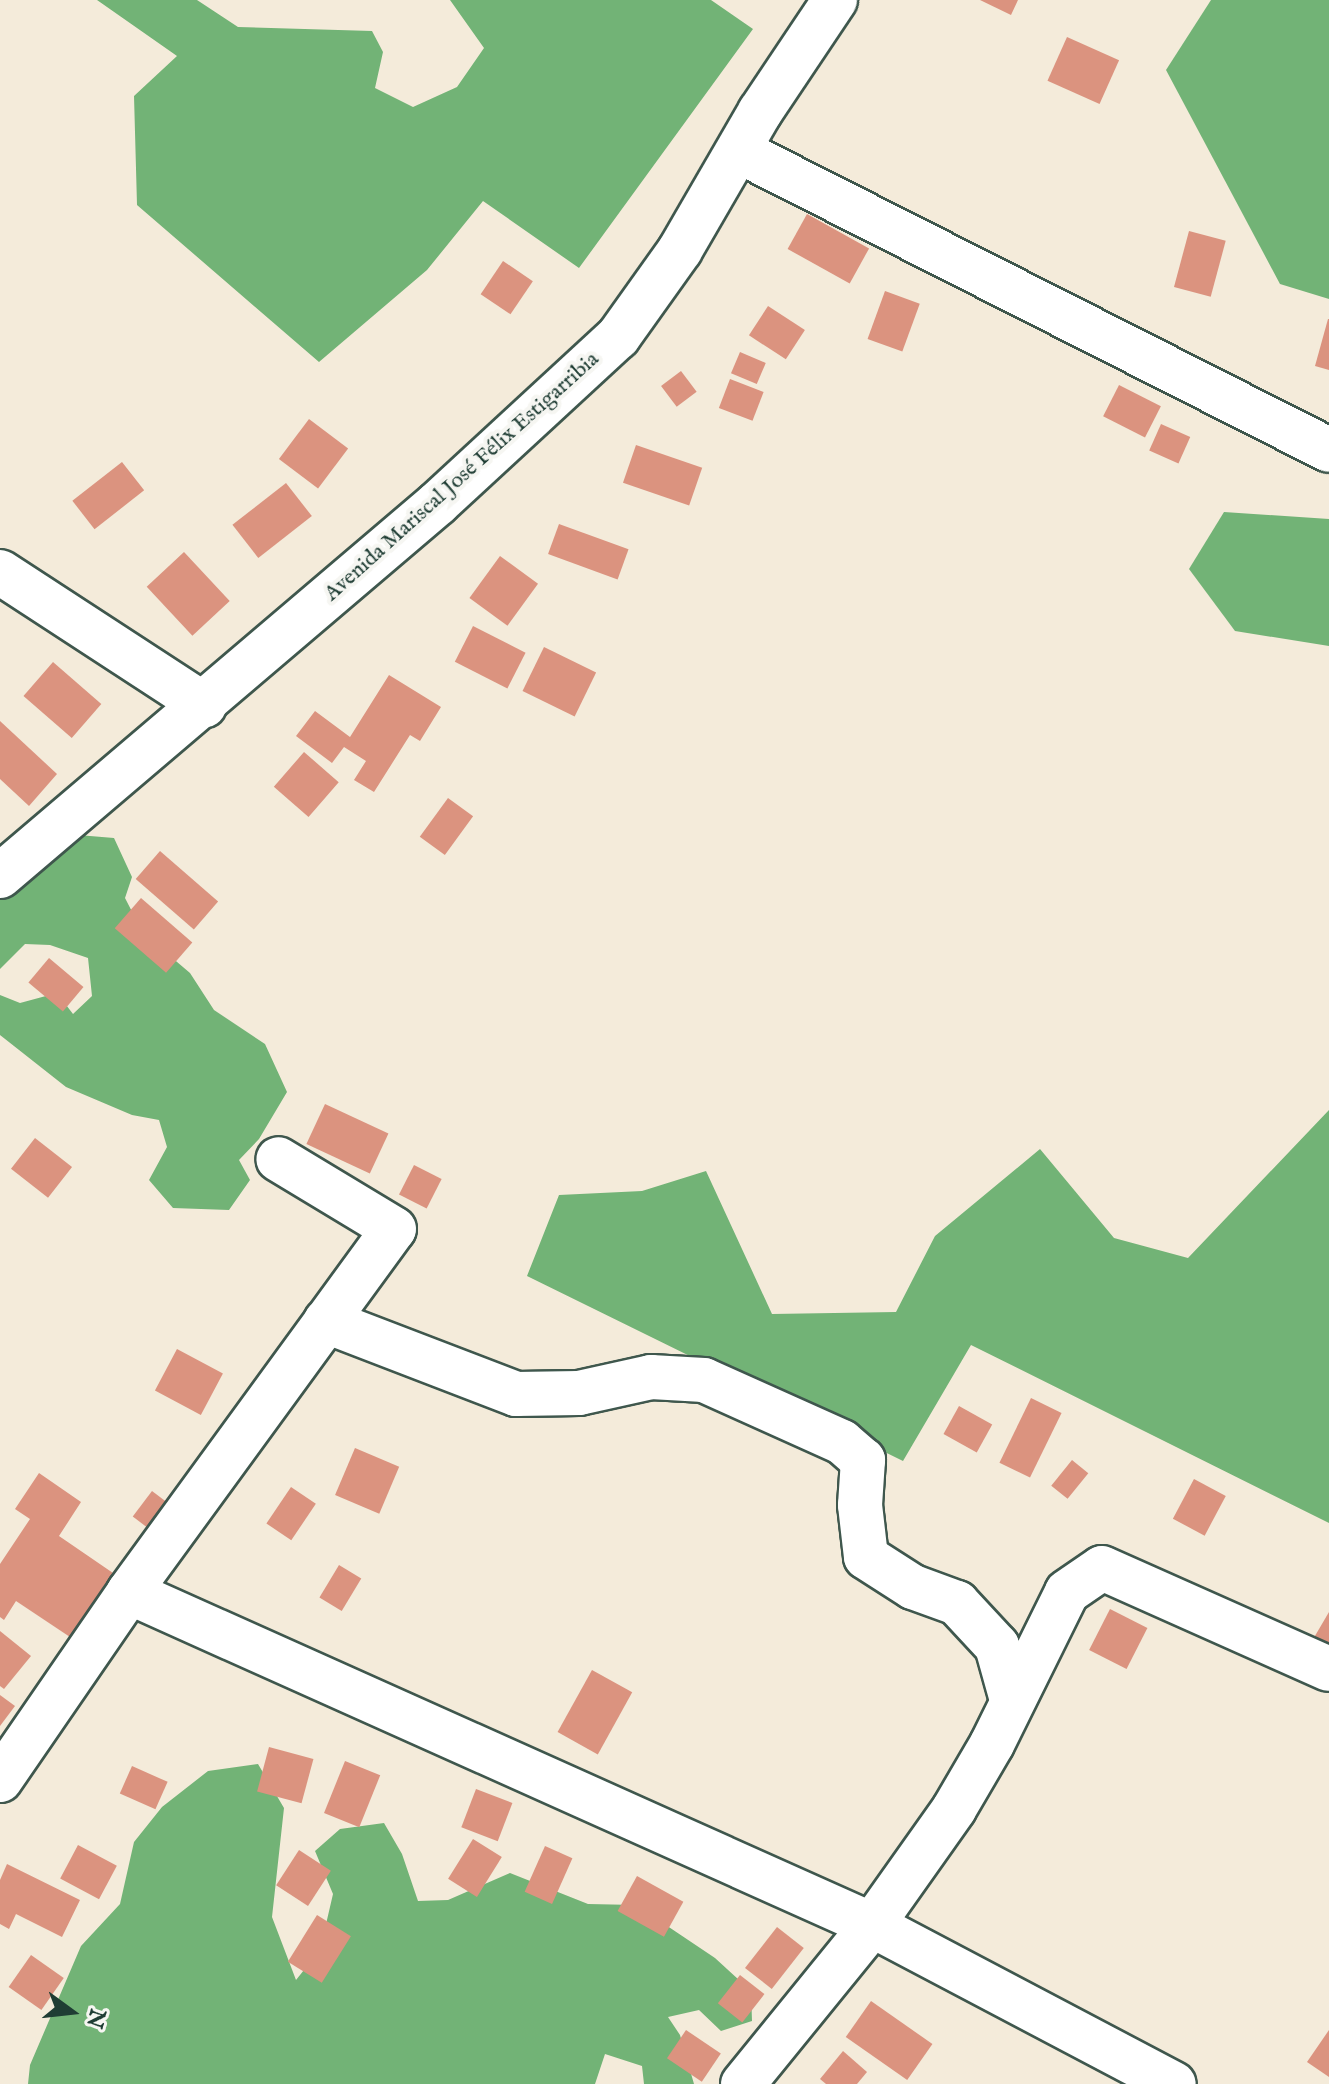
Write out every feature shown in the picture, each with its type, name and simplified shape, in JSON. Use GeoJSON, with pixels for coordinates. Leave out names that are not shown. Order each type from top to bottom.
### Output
{"type":"FeatureCollection","features":[{"type":"Feature","properties":{"kind":"street","name":"Avenida Mariscal José Félix Estigarribia"},"geometry":{"type":"LineString","coordinates":[[0,876],[438,503],[618,337],[680,250],[835,0]]}},
{"type":"Feature","properties":{"kind":"street"},"geometry":{"type":"LineString","coordinates":[[739,151],[1329,450]]}},
{"type":"Feature","properties":{"kind":"street"},"geometry":{"type":"LineString","coordinates":[[0,572],[204,705]]}},
{"type":"Feature","properties":{"kind":"street"},"geometry":{"type":"LineString","coordinates":[[0,1780],[129,1592],[394,1229],[278,1159]]}},
{"type":"Feature","properties":{"kind":"street"},"geometry":{"type":"LineString","coordinates":[[326,1321],[516,1394],[579,1393],[651,1377],[704,1380],[842,1442],[863,1460],[860,1505],[866,1557],[913,1587],[957,1603],[997,1646],[1012,1700]]}},
{"type":"Feature","properties":{"kind":"street"},"geometry":{"type":"LineString","coordinates":[[743,2084],[872,1925],[954,1809],[1067,1592],[1102,1568],[1329,1669]]}},
{"type":"Feature","properties":{"kind":"street"},"geometry":{"type":"LineString","coordinates":[[129,1592],[872,1925],[1174,2084]]}},
{"type":"Feature","properties":{"kind":"green space"},"geometry":{"type":"Polygon","coordinates":[[[97,0],[197,0],[238,27],[372,31],[383,52],[375,88],[413,107],[457,87],[484,48],[450,0],[711,0],[753,29],[579,268],[483,201],[427,270],[319,362],[137,205],[134,96],[177,56],[97,0]]]}},
{"type":"Feature","properties":{"kind":"green space"},"geometry":{"type":"Polygon","coordinates":[[[1211,0],[1329,0],[1329,299],[1280,284],[1166,70],[1211,0]]]}},
{"type":"Feature","properties":{"kind":"green space"},"geometry":{"type":"Polygon","coordinates":[[[1224,512],[1329,519],[1329,646],[1235,631],[1189,569],[1224,512]]]}},
{"type":"Feature","properties":{"kind":"green space"},"geometry":{"type":"Polygon","coordinates":[[[78,835],[114,838],[132,877],[125,898],[143,933],[190,973],[214,1010],[265,1044],[287,1092],[259,1139],[239,1160],[250,1180],[229,1210],[173,1208],[149,1180],[167,1147],[159,1120],[132,1115],[66,1087],[0,1035],[0,995],[20,1003],[57,993],[73,1014],[92,996],[88,958],[50,945],[25,944],[0,969],[0,896],[78,835]]]}},
{"type":"Feature","properties":{"kind":"green space"},"geometry":{"type":"Polygon","coordinates":[[[1329,1110],[1329,1523],[971,1345],[903,1461],[527,1276],[559,1195],[642,1191],[706,1171],[772,1314],[896,1312],[935,1236],[1040,1149],[1114,1238],[1188,1258],[1329,1110]]]}},
{"type":"Feature","properties":{"kind":"green space"},"geometry":{"type":"Polygon","coordinates":[[[258,1764],[284,1808],[272,1917],[296,1980],[320,1950],[333,1894],[315,1851],[340,1829],[384,1823],[402,1854],[418,1901],[448,1900],[510,1873],[588,1904],[636,1905],[715,1958],[751,1991],[752,2021],[721,2031],[699,2010],[668,2017],[680,2035],[694,2084],[644,2084],[642,2066],[605,2054],[595,2084],[28,2084],[30,2065],[81,1946],[120,1904],[134,1842],[162,1807],[208,1771],[258,1764]]]}},
{"type":"Feature","properties":{"kind":"building"},"geometry":{"type":"Polygon","coordinates":[[[980,0],[1018,0],[1011,15],[980,0]]]}},
{"type":"Feature","properties":{"kind":"building"},"geometry":{"type":"Polygon","coordinates":[[[1067,37],[1119,60],[1100,104],[1047,81],[1067,37]]]}},
{"type":"Feature","properties":{"kind":"building"},"geometry":{"type":"Polygon","coordinates":[[[807,214],[869,248],[850,283],[788,249],[807,214]]]}},
{"type":"Feature","properties":{"kind":"building"},"geometry":{"type":"Polygon","coordinates":[[[1189,231],[1226,241],[1211,297],[1174,287],[1189,231]]]}},
{"type":"Feature","properties":{"kind":"building"},"geometry":{"type":"Polygon","coordinates":[[[503,261],[533,281],[510,314],[481,294],[503,261]]]}},
{"type":"Feature","properties":{"kind":"building"},"geometry":{"type":"Polygon","coordinates":[[[885,291],[920,304],[902,352],[868,339],[885,291]]]}},
{"type":"Feature","properties":{"kind":"building"},"geometry":{"type":"Polygon","coordinates":[[[768,306],[805,330],[786,359],[749,335],[768,306]]]}},
{"type":"Feature","properties":{"kind":"building"},"geometry":{"type":"Polygon","coordinates":[[[1329,319],[1329,370],[1315,366],[1329,319]]]}},
{"type":"Feature","properties":{"kind":"building"},"geometry":{"type":"Polygon","coordinates":[[[740,352],[766,363],[757,384],[731,373],[740,352]]]}},
{"type":"Feature","properties":{"kind":"building"},"geometry":{"type":"Polygon","coordinates":[[[681,371],[697,392],[677,407],[661,386],[681,371]]]}},
{"type":"Feature","properties":{"kind":"building"},"geometry":{"type":"Polygon","coordinates":[[[730,379],[764,392],[752,421],[719,408],[730,379]]]}},
{"type":"Feature","properties":{"kind":"building"},"geometry":{"type":"Polygon","coordinates":[[[1119,385],[1161,406],[1145,438],[1103,416],[1119,385]]]}},
{"type":"Feature","properties":{"kind":"building"},"geometry":{"type":"Polygon","coordinates":[[[309,419],[348,448],[318,488],[279,459],[309,419]]]}},
{"type":"Feature","properties":{"kind":"building"},"geometry":{"type":"Polygon","coordinates":[[[1161,424],[1190,437],[1178,464],[1149,450],[1161,424]]]}},
{"type":"Feature","properties":{"kind":"building"},"geometry":{"type":"Polygon","coordinates":[[[636,445],[702,468],[689,506],[623,483],[636,445]]]}},
{"type":"Feature","properties":{"kind":"building"},"geometry":{"type":"Polygon","coordinates":[[[122,462],[144,490],[95,529],[72,501],[122,462]]]}},
{"type":"Feature","properties":{"kind":"building"},"geometry":{"type":"Polygon","coordinates":[[[286,483],[312,516],[258,558],[232,525],[286,483]]]}},
{"type":"Feature","properties":{"kind":"building"},"geometry":{"type":"Polygon","coordinates":[[[559,524],[629,549],[618,579],[548,554],[559,524]]]}},
{"type":"Feature","properties":{"kind":"building"},"geometry":{"type":"Polygon","coordinates":[[[184,552],[230,601],[192,636],[147,587],[184,552]]]}},
{"type":"Feature","properties":{"kind":"building"},"geometry":{"type":"Polygon","coordinates":[[[500,556],[538,584],[507,626],[469,598],[500,556]]]}},
{"type":"Feature","properties":{"kind":"building"},"geometry":{"type":"Polygon","coordinates":[[[473,626],[526,653],[507,688],[455,662],[473,626]]]}},
{"type":"Feature","properties":{"kind":"building"},"geometry":{"type":"Polygon","coordinates":[[[544,647],[596,672],[575,716],[523,691],[544,647]]]}},
{"type":"Feature","properties":{"kind":"building"},"geometry":{"type":"Polygon","coordinates":[[[53,662],[101,704],[72,738],[23,696],[53,662]]]}},
{"type":"Feature","properties":{"kind":"building"},"geometry":{"type":"Polygon","coordinates":[[[389,675],[441,707],[420,741],[410,735],[374,792],[354,780],[366,761],[344,747],[332,763],[296,736],[315,711],[350,737],[389,675]]]}},
{"type":"Feature","properties":{"kind":"building"},"geometry":{"type":"Polygon","coordinates":[[[0,721],[57,774],[29,806],[0,779],[0,721]]]}},
{"type":"Feature","properties":{"kind":"building"},"geometry":{"type":"Polygon","coordinates":[[[304,752],[339,782],[309,817],[274,787],[304,752]]]}},
{"type":"Feature","properties":{"kind":"building"},"geometry":{"type":"Polygon","coordinates":[[[448,798],[473,816],[445,855],[420,837],[448,798]]]}},
{"type":"Feature","properties":{"kind":"building"},"geometry":{"type":"Polygon","coordinates":[[[160,851],[218,902],[194,929],[136,879],[160,851]]]}},
{"type":"Feature","properties":{"kind":"building"},"geometry":{"type":"Polygon","coordinates":[[[141,898],[192,943],[166,973],[115,928],[141,898]]]}},
{"type":"Feature","properties":{"kind":"building"},"geometry":{"type":"Polygon","coordinates":[[[49,958],[83,987],[63,1011],[28,983],[49,958]]]}},
{"type":"Feature","properties":{"kind":"building"},"geometry":{"type":"Polygon","coordinates":[[[325,1104],[388,1134],[370,1173],[306,1144],[325,1104]]]}},
{"type":"Feature","properties":{"kind":"building"},"geometry":{"type":"Polygon","coordinates":[[[35,1138],[72,1167],[48,1198],[11,1169],[35,1138]]]}},
{"type":"Feature","properties":{"kind":"building"},"geometry":{"type":"Polygon","coordinates":[[[414,1165],[442,1179],[427,1208],[399,1194],[414,1165]]]}},
{"type":"Feature","properties":{"kind":"building"},"geometry":{"type":"Polygon","coordinates":[[[177,1349],[223,1373],[201,1415],[155,1390],[177,1349]]]}},
{"type":"Feature","properties":{"kind":"building"},"geometry":{"type":"Polygon","coordinates":[[[1031,1398],[1062,1413],[1030,1478],[999,1463],[1031,1398]]]}},
{"type":"Feature","properties":{"kind":"building"},"geometry":{"type":"Polygon","coordinates":[[[959,1406],[992,1424],[977,1452],[943,1434],[959,1406]]]}},
{"type":"Feature","properties":{"kind":"building"},"geometry":{"type":"Polygon","coordinates":[[[355,1448],[399,1467],[379,1514],[335,1495],[355,1448]]]}},
{"type":"Feature","properties":{"kind":"building"},"geometry":{"type":"Polygon","coordinates":[[[1072,1460],[1088,1473],[1068,1499],[1051,1486],[1072,1460]]]}},
{"type":"Feature","properties":{"kind":"building"},"geometry":{"type":"Polygon","coordinates":[[[39,1473],[81,1502],[59,1536],[113,1573],[70,1637],[16,1601],[4,1620],[0,1617],[0,1564],[30,1519],[15,1509],[39,1473]]]}},
{"type":"Feature","properties":{"kind":"building"},"geometry":{"type":"Polygon","coordinates":[[[1194,1479],[1226,1496],[1205,1536],[1173,1519],[1194,1479]]]}},
{"type":"Feature","properties":{"kind":"building"},"geometry":{"type":"Polygon","coordinates":[[[291,1487],[316,1504],[291,1540],[266,1523],[291,1487]]]}},
{"type":"Feature","properties":{"kind":"building"},"geometry":{"type":"Polygon","coordinates":[[[152,1491],[179,1511],[160,1537],[133,1517],[152,1491]]]}},
{"type":"Feature","properties":{"kind":"building"},"geometry":{"type":"Polygon","coordinates":[[[339,1565],[361,1578],[342,1611],[319,1598],[339,1565]]]}},
{"type":"Feature","properties":{"kind":"building"},"geometry":{"type":"Polygon","coordinates":[[[1110,1609],[1147,1628],[1127,1669],[1089,1650],[1110,1609]]]}},
{"type":"Feature","properties":{"kind":"building"},"geometry":{"type":"Polygon","coordinates":[[[1329,1612],[1329,1651],[1312,1641],[1329,1612]]]}},
{"type":"Feature","properties":{"kind":"building"},"geometry":{"type":"Polygon","coordinates":[[[0,1631],[31,1656],[4,1689],[0,1686],[0,1631]]]}},
{"type":"Feature","properties":{"kind":"building"},"geometry":{"type":"Polygon","coordinates":[[[592,1670],[632,1692],[598,1754],[558,1732],[592,1670]]]}},
{"type":"Feature","properties":{"kind":"building"},"geometry":{"type":"Polygon","coordinates":[[[0,1695],[15,1706],[0,1726],[0,1695]]]}},
{"type":"Feature","properties":{"kind":"building"},"geometry":{"type":"Polygon","coordinates":[[[269,1747],[313,1759],[302,1803],[257,1791],[269,1747]]]}},
{"type":"Feature","properties":{"kind":"building"},"geometry":{"type":"Polygon","coordinates":[[[345,1761],[380,1775],[359,1827],[324,1813],[345,1761]]]}},
{"type":"Feature","properties":{"kind":"building"},"geometry":{"type":"Polygon","coordinates":[[[132,1766],[168,1782],[155,1809],[120,1793],[132,1766]]]}},
{"type":"Feature","properties":{"kind":"building"},"geometry":{"type":"Polygon","coordinates":[[[476,1789],[512,1803],[498,1841],[461,1827],[476,1789]]]}},
{"type":"Feature","properties":{"kind":"building"},"geometry":{"type":"Polygon","coordinates":[[[473,1839],[502,1857],[477,1897],[448,1879],[473,1839]]]}},
{"type":"Feature","properties":{"kind":"building"},"geometry":{"type":"Polygon","coordinates":[[[78,1845],[117,1866],[99,1899],[60,1879],[78,1845]]]}},
{"type":"Feature","properties":{"kind":"building"},"geometry":{"type":"Polygon","coordinates":[[[545,1846],[572,1858],[552,1904],[525,1892],[545,1846]]]}},
{"type":"Feature","properties":{"kind":"building"},"geometry":{"type":"Polygon","coordinates":[[[299,1850],[331,1871],[308,1906],[276,1885],[299,1850]]]}},
{"type":"Feature","properties":{"kind":"building"},"geometry":{"type":"Polygon","coordinates":[[[7,1864],[80,1900],[62,1937],[16,1914],[9,1929],[0,1924],[0,1880],[7,1864]]]}},
{"type":"Feature","properties":{"kind":"building"},"geometry":{"type":"Polygon","coordinates":[[[637,1876],[683,1902],[664,1937],[618,1911],[637,1876]]]}},
{"type":"Feature","properties":{"kind":"building"},"geometry":{"type":"Polygon","coordinates":[[[317,1915],[351,1936],[322,1983],[288,1962],[317,1915]]]}},
{"type":"Feature","properties":{"kind":"building"},"geometry":{"type":"Polygon","coordinates":[[[777,1927],[804,1948],[772,1989],[745,1968],[777,1927]]]}},
{"type":"Feature","properties":{"kind":"building"},"geometry":{"type":"Polygon","coordinates":[[[31,1955],[64,1978],[41,2010],[9,1987],[31,1955]]]}},
{"type":"Feature","properties":{"kind":"building"},"geometry":{"type":"Polygon","coordinates":[[[740,1975],[764,1994],[742,2022],[718,2003],[740,1975]]]}},
{"type":"Feature","properties":{"kind":"building"},"geometry":{"type":"Polygon","coordinates":[[[871,2001],[932,2044],[907,2080],[846,2037],[871,2001]]]}},
{"type":"Feature","properties":{"kind":"building"},"geometry":{"type":"Polygon","coordinates":[[[686,2030],[721,2053],[702,2082],[667,2058],[686,2030]]]}},
{"type":"Feature","properties":{"kind":"building"},"geometry":{"type":"Polygon","coordinates":[[[1329,2030],[1329,2077],[1307,2062],[1329,2030]]]}},
{"type":"Feature","properties":{"kind":"building"},"geometry":{"type":"Polygon","coordinates":[[[843,2051],[867,2072],[857,2084],[826,2084],[820,2079],[843,2051]]]}}]}
